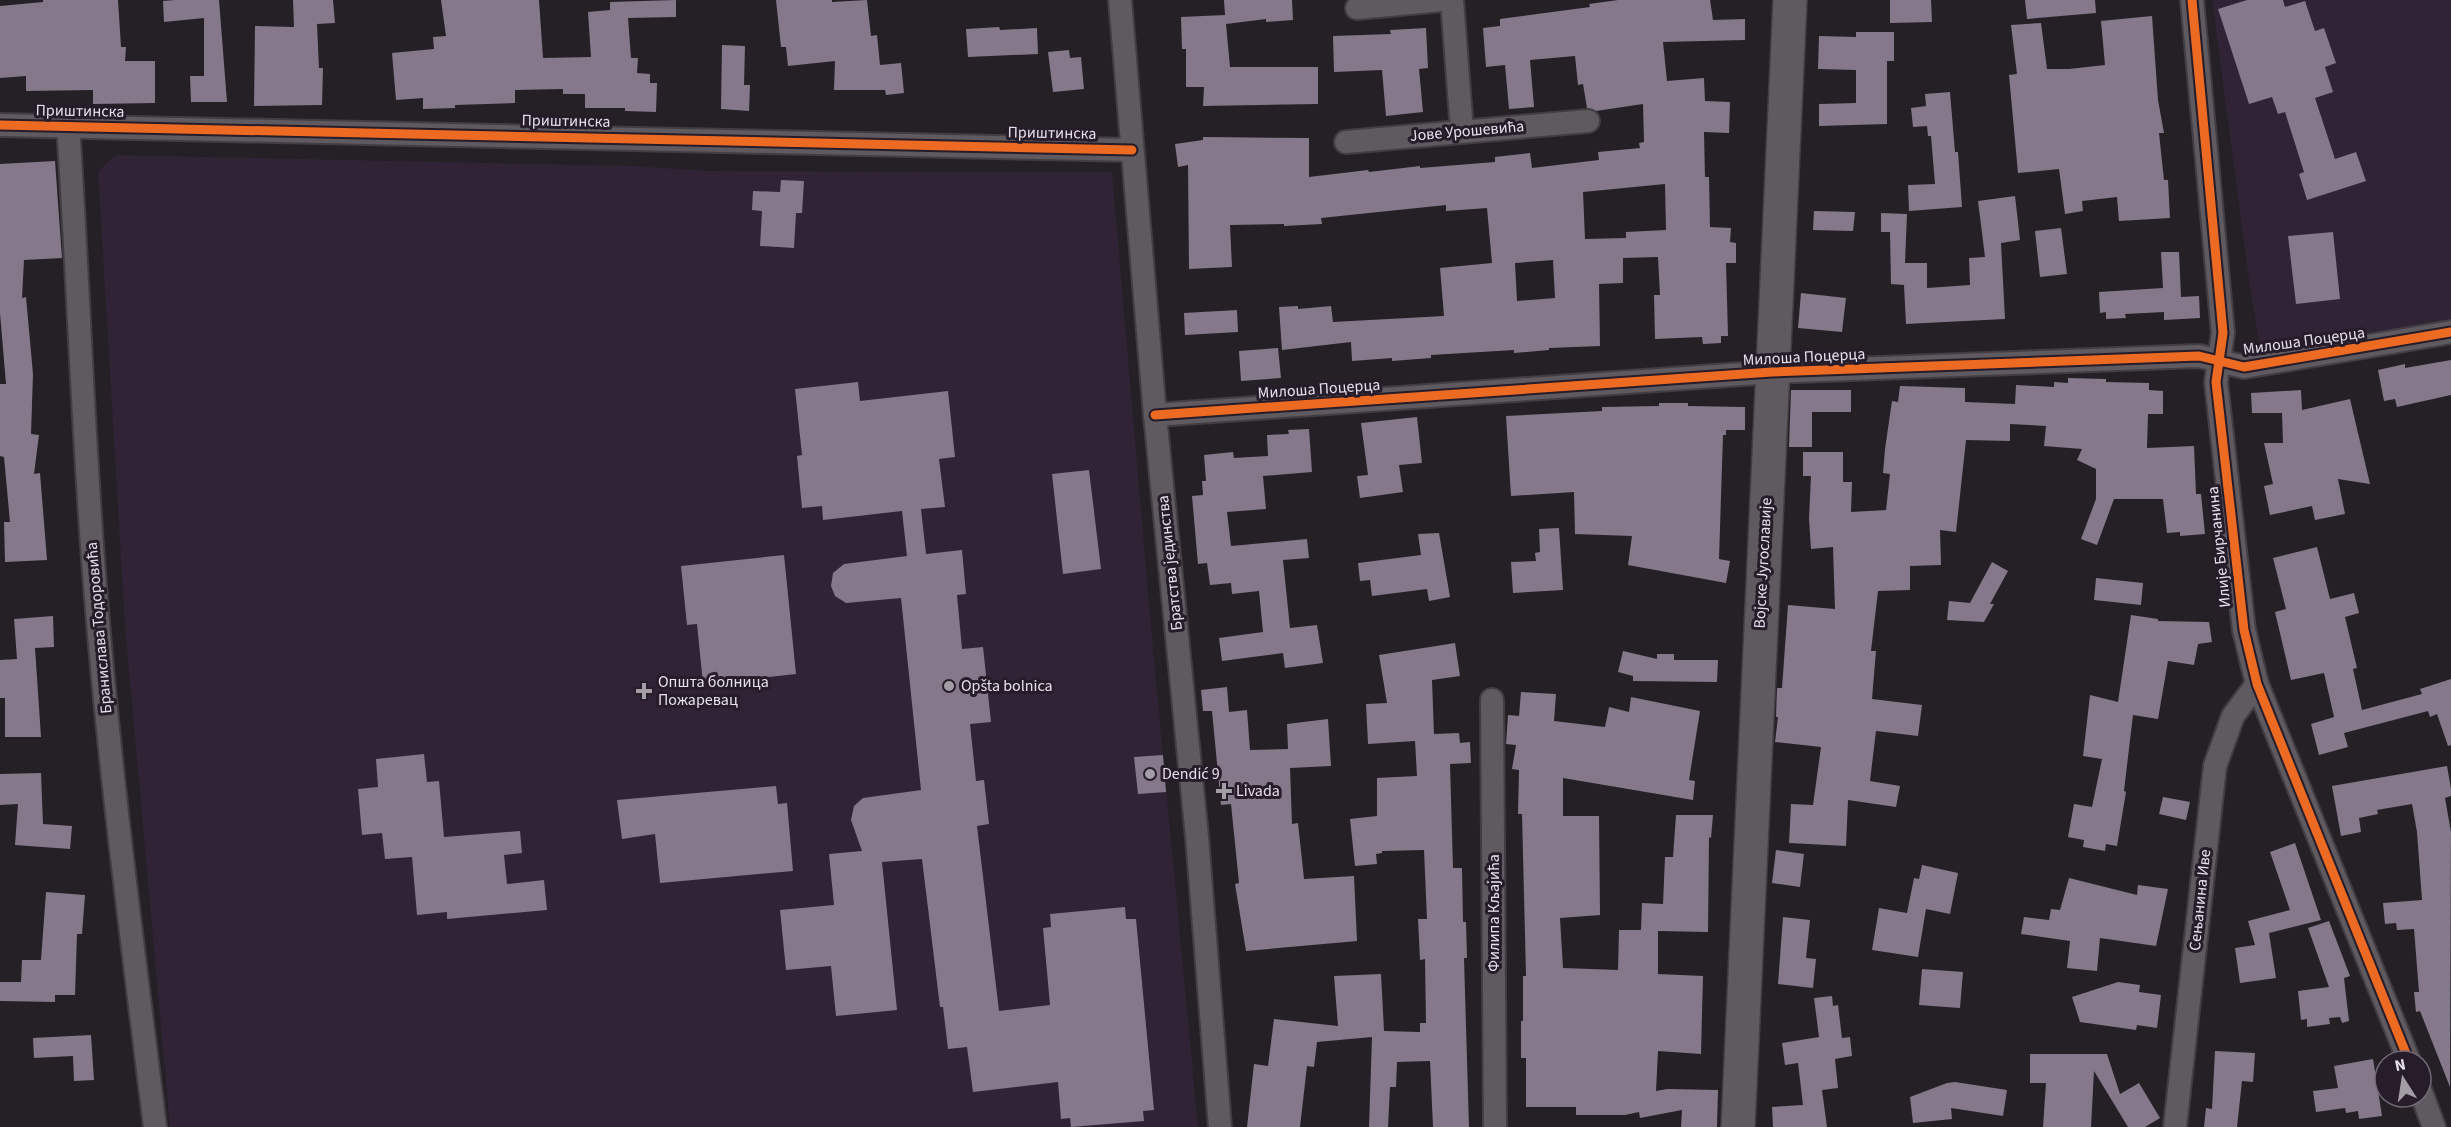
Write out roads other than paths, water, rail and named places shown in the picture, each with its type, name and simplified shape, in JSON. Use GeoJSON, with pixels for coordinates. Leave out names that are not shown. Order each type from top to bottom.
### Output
{"type":"FeatureCollection","features":[{"type":"Feature","properties":{"kind":"main road","name":"Војске Југославије"},"geometry":{"type":"LineString","coordinates":[[1738,1127],[1790,0]]}},
{"type":"Feature","properties":{"kind":"street","name":"Братства јединства"},"geometry":{"type":"LineString","coordinates":[[1120,0],[1155,415],[1196,825],[1220,1127]]}},
{"type":"Feature","properties":{"kind":"street"},"geometry":{"type":"LineString","coordinates":[[1357,8],[1442,0]]}},
{"type":"Feature","properties":{"kind":"street"},"geometry":{"type":"LineString","coordinates":[[1452,0],[1462,131]]}},
{"type":"Feature","properties":{"kind":"street","name":"Илије Бирчанина"},"geometry":{"type":"LineString","coordinates":[[2192,0],[2223,333],[2216,382],[2244,630],[2257,684],[2404,1049]]}},
{"type":"Feature","properties":{"kind":"street","name":"Јове Урошевића"},"geometry":{"type":"LineString","coordinates":[[1346,142],[1588,121]]}},
{"type":"Feature","properties":{"kind":"street","name":"Приштинска"},"geometry":{"type":"LineString","coordinates":[[0,125],[1132,150]]}},
{"type":"Feature","properties":{"kind":"street","name":"Бранислава Тодоровића"},"geometry":{"type":"LineString","coordinates":[[68,126],[80,364],[96,608],[108,734],[155,1127]]}},
{"type":"Feature","properties":{"kind":"street","name":"Милоша Поцерца"},"geometry":{"type":"LineString","coordinates":[[1155,415],[1772,372],[2199,356],[2244,367],[2451,332]]}},
{"type":"Feature","properties":{"kind":"street","name":"Сењанина Иве"},"geometry":{"type":"LineString","coordinates":[[2175,1127],[2215,766],[2233,716],[2257,684]]}},
{"type":"Feature","properties":{"kind":"street","name":"Филипа Кљајића"},"geometry":{"type":"LineString","coordinates":[[1492,700],[1495,1127]]}},
{"type":"Feature","properties":{"kind":"street"},"geometry":{"type":"LineString","coordinates":[[2427,1109],[2434,1127]]}},
{"type":"Feature","properties":{"kind":"place","name":"Opšta bolnica"},"geometry":{"type":"Point","coordinates":[949,686]}},
{"type":"Feature","properties":{"kind":"place","name":"Општа болница Пожаревац"},"geometry":{"type":"Point","coordinates":[644,691]}},
{"type":"Feature","properties":{"kind":"place","name":"Dendić 9"},"geometry":{"type":"Point","coordinates":[1150,774]}},
{"type":"Feature","properties":{"kind":"place","name":"Livada"},"geometry":{"type":"Point","coordinates":[1224,791]}}]}
